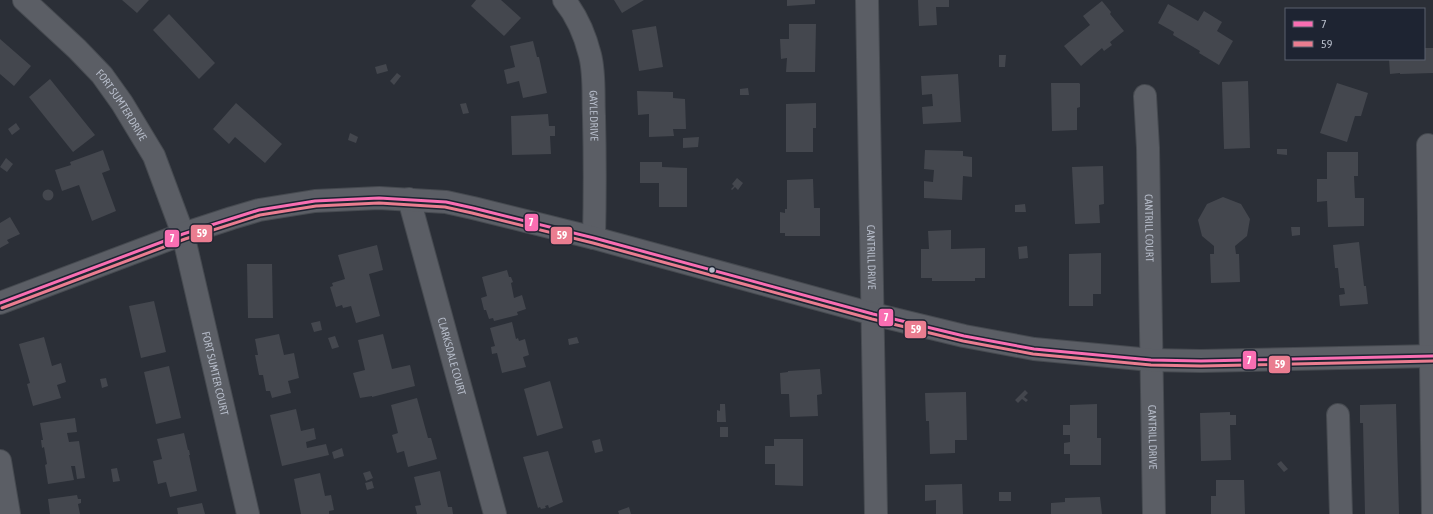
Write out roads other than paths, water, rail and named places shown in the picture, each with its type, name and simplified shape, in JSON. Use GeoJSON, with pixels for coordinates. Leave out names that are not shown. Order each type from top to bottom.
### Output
{"type":"FeatureCollection","features":[{"type":"Feature","properties":{"kind":"street","name":"FORT SUMTER DRIVE"},"geometry":{"type":"LineString","coordinates":[[24,0],[82,54],[102,75],[122,103],[154,156],[183,234]]}},
{"type":"Feature","properties":{"kind":"street","name":"GAYLE DRIVE"},"geometry":{"type":"LineString","coordinates":[[564,0],[571,8],[583,31],[590,56],[593,86],[595,166],[594,238]]}},
{"type":"Feature","properties":{"kind":"street","name":"CANTRILL DRIVE"},"geometry":{"type":"LineString","coordinates":[[867,0],[876,514]]}},
{"type":"Feature","properties":{"kind":"street","name":"CANTRILL COURT"},"geometry":{"type":"LineString","coordinates":[[1145,96],[1148,148],[1151,360]]}},
{"type":"Feature","properties":{"kind":"street"},"geometry":{"type":"LineString","coordinates":[[1428,145],[1433,514]]}},
{"type":"Feature","properties":{"kind":"street"},"geometry":{"type":"LineString","coordinates":[[0,303],[183,234],[259,210],[315,201],[379,198],[409,199],[446,202],[473,208],[594,238],[873,314],[964,336],[1034,349],[1151,360],[1201,361],[1431,356]]}},
{"type":"Feature","properties":{"kind":"street","name":"CLARKSDALE COURT"},"geometry":{"type":"LineString","coordinates":[[409,199],[495,514]]}},
{"type":"Feature","properties":{"kind":"street","name":"FORT SUMTER COURT"},"geometry":{"type":"LineString","coordinates":[[183,234],[248,514]]}},
{"type":"Feature","properties":{"kind":"street","name":"CANTRILL DRIVE"},"geometry":{"type":"LineString","coordinates":[[1151,360],[1154,514]]}},
{"type":"Feature","properties":{"kind":"street"},"geometry":{"type":"LineString","coordinates":[[1338,415],[1340,514]]}},
{"type":"Feature","properties":{"kind":"street"},"geometry":{"type":"LineString","coordinates":[[0,461],[9,514]]}}]}
